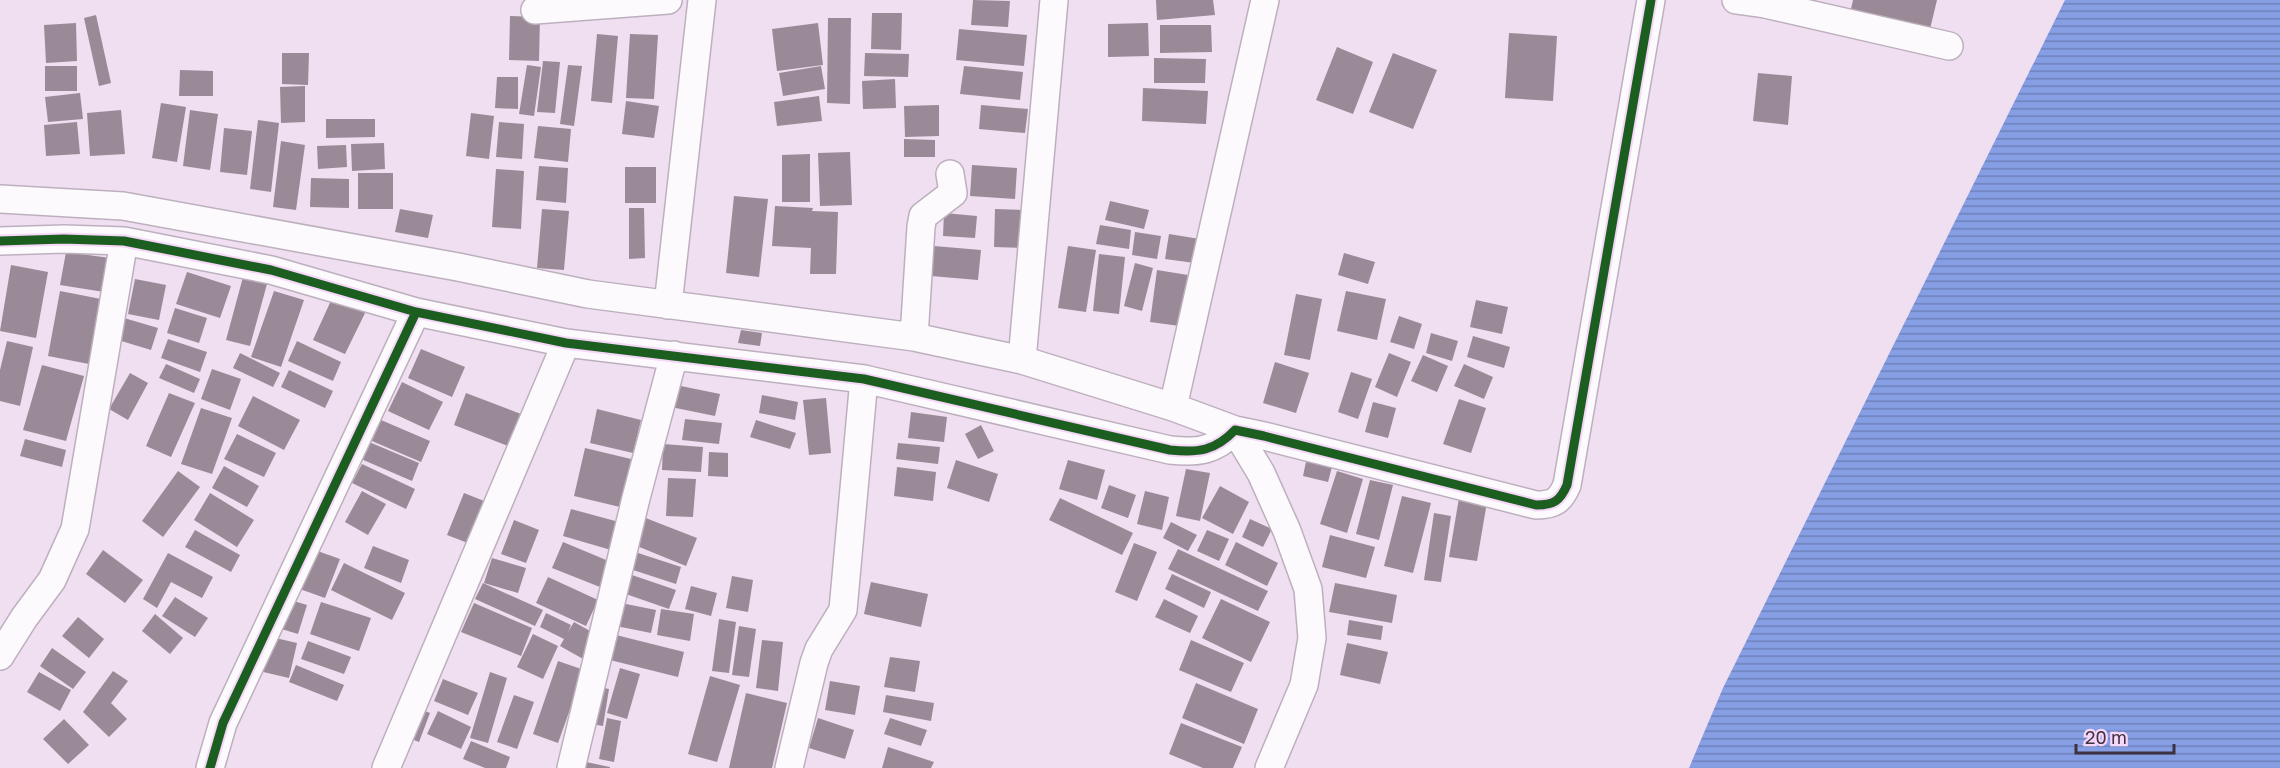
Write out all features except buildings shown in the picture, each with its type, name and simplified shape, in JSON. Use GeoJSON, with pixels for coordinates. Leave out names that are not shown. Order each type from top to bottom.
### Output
{"type":"FeatureCollection","features":[{"type":"Feature","properties":{"kind":"street"},"geometry":{"type":"LineString","coordinates":[[535,10],[668,0]]}},
{"type":"Feature","properties":{"kind":"street"},"geometry":{"type":"LineString","coordinates":[[668,305],[702,0]]}},
{"type":"Feature","properties":{"kind":"street"},"geometry":{"type":"LineString","coordinates":[[1022,360],[1054,0]]}},
{"type":"Feature","properties":{"kind":"street"},"geometry":{"type":"LineString","coordinates":[[1173,407],[1265,0]]}},
{"type":"Feature","properties":{"kind":"street"},"geometry":{"type":"LineString","coordinates":[[0,199],[123,206],[458,267],[588,294],[914,337],[1022,360],[1173,407],[1235,430],[1275,438],[1536,505],[1554,504],[1562,498],[1569,473],[1651,0]]}},
{"type":"Feature","properties":{"kind":"street"},"geometry":{"type":"LineString","coordinates":[[1736,0],[1765,4],[1948,46]]}},
{"type":"Feature","properties":{"kind":"street"},"geometry":{"type":"LineString","coordinates":[[914,337],[923,216],[953,193],[950,174]]}},
{"type":"Feature","properties":{"kind":"street"},"geometry":{"type":"LineString","coordinates":[[0,241],[64,239],[124,241],[271,270],[416,312],[566,344],[864,379],[1170,450],[1196,450],[1218,446],[1235,430]]}},
{"type":"Feature","properties":{"kind":"street"},"geometry":{"type":"LineString","coordinates":[[0,656],[52,580],[75,529],[124,241]]}},
{"type":"Feature","properties":{"kind":"street"},"geometry":{"type":"LineString","coordinates":[[210,768],[223,723],[416,312]]}},
{"type":"Feature","properties":{"kind":"street"},"geometry":{"type":"LineString","coordinates":[[386,768],[566,344]]}},
{"type":"Feature","properties":{"kind":"street"},"geometry":{"type":"LineString","coordinates":[[571,768],[636,498],[674,355]]}},
{"type":"Feature","properties":{"kind":"street"},"geometry":{"type":"LineString","coordinates":[[789,768],[814,663],[819,649],[843,610],[864,379]]}},
{"type":"Feature","properties":{"kind":"street"},"geometry":{"type":"LineString","coordinates":[[1235,430],[1261,473],[1283,522],[1308,589],[1312,638],[1304,685],[1269,768]]}},
{"type":"Feature","properties":{"kind":"water"},"geometry":{"type":"Polygon","coordinates":[[[2065,0],[2280,0],[2280,768],[1689,768],[1723,688],[2065,0]]]}},
{"type":"Feature","properties":{"kind":"cycle path"},"geometry":{"type":"LineString","coordinates":[[0,241],[64,239],[124,241],[271,270],[416,312],[566,343],[864,379],[1170,450],[1206,449],[1228,437],[1235,430],[1536,505],[1547,504],[1556,501],[1567,485],[1651,0]]}},
{"type":"Feature","properties":{"kind":"cycle path"},"geometry":{"type":"LineString","coordinates":[[210,768],[223,723],[416,312]]}}]}
